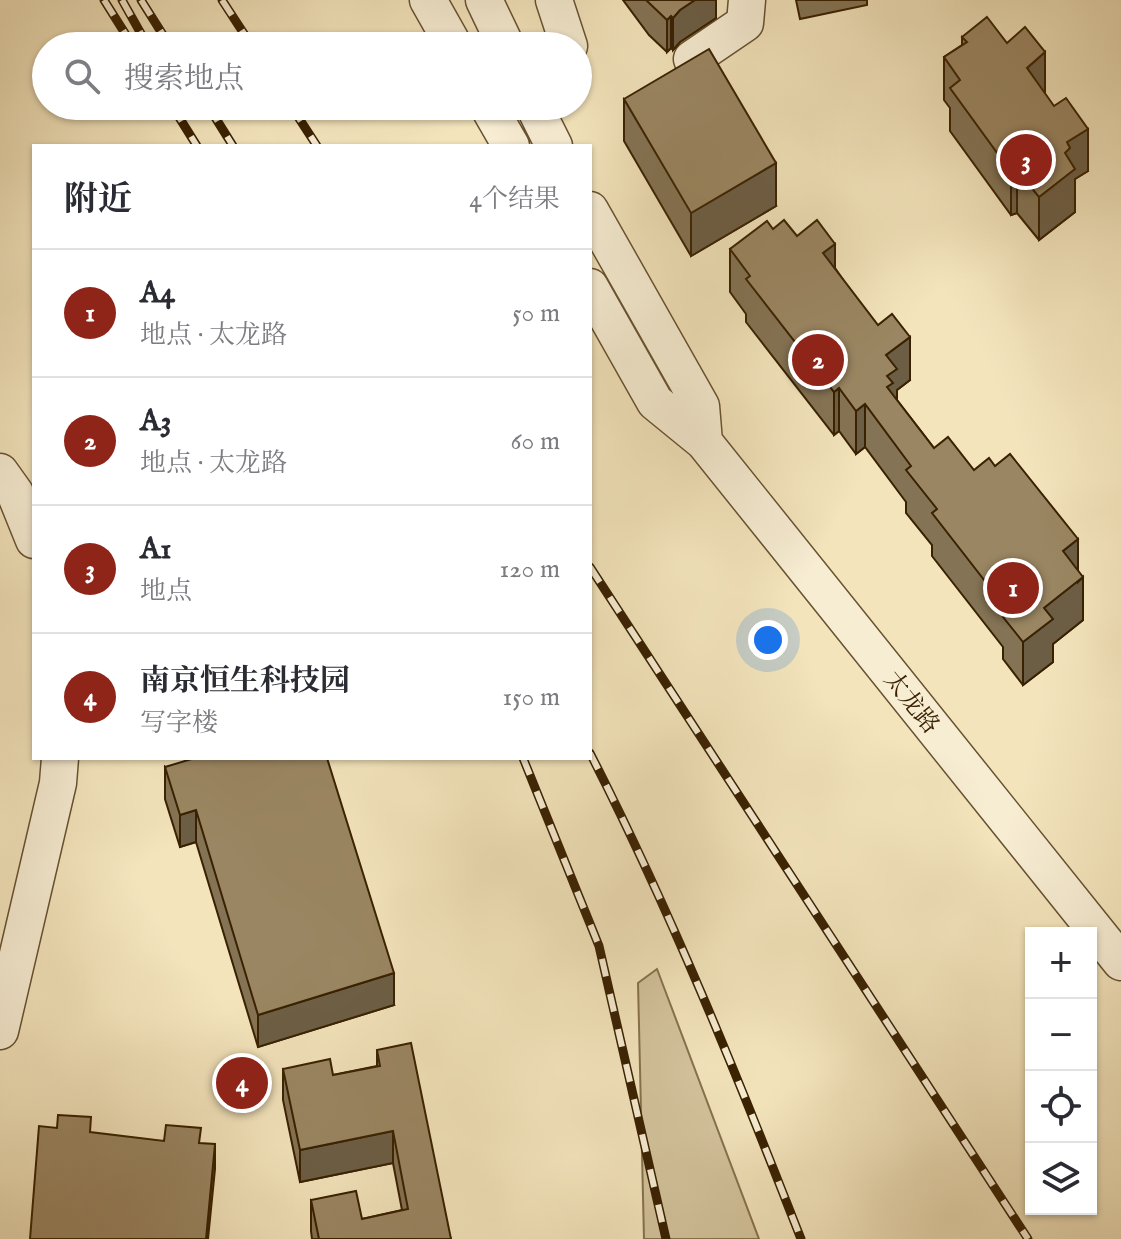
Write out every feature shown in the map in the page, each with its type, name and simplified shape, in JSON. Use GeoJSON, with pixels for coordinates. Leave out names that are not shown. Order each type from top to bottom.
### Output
{"type":"FeatureCollection","features":[{"type":"Feature","properties":{"kind":"street"},"geometry":{"type":"LineString","coordinates":[[428,0],[446,32]]}},
{"type":"Feature","properties":{"kind":"street"},"geometry":{"type":"LineString","coordinates":[[484,0],[499,32]]}},
{"type":"Feature","properties":{"kind":"street"},"geometry":{"type":"LineString","coordinates":[[554,0],[564,32]]}},
{"type":"Feature","properties":{"kind":"street"},"geometry":{"type":"LineString","coordinates":[[692,59],[745,23],[747,0]]}},
{"type":"Feature","properties":{"kind":"street"},"geometry":{"type":"LineString","coordinates":[[496,120],[510,144]]}},
{"type":"Feature","properties":{"kind":"street"},"geometry":{"type":"LineString","coordinates":[[541,120],[553,144]]}},
{"type":"Feature","properties":{"kind":"street"},"geometry":{"type":"LineString","coordinates":[[592,214],[701,406],[704,442]]}},
{"type":"Feature","properties":{"kind":"street","name":"太龙路"},"geometry":{"type":"LineString","coordinates":[[592,291],[655,402],[704,442],[1121,962]]}},
{"type":"Feature","properties":{"kind":"street"},"geometry":{"type":"LineString","coordinates":[[0,472],[15,493],[32,535]]}},
{"type":"Feature","properties":{"kind":"street"},"geometry":{"type":"LineString","coordinates":[[0,1031],[58,783],[60,760]]}},
{"type":"Feature","properties":{"kind":"shaded area"},"geometry":{"type":"Polygon","coordinates":[[[657,969],[759,1239],[644,1239],[638,983],[657,969]]]}},
{"type":"Feature","properties":{"kind":"building"},"geometry":{"type":"Polygon","coordinates":[[[646,0],[695,0],[667,20],[646,0]]]}},
{"type":"Feature","properties":{"kind":"building"},"geometry":{"type":"Polygon","coordinates":[[[987,17],[1007,43],[1025,27],[1045,52],[1027,68],[1054,106],[1066,98],[1088,129],[1067,142],[1070,148],[1065,153],[1075,169],[1039,197],[1017,170],[1011,172],[950,88],[960,80],[944,57],[967,42],[962,37],[987,17]]]}},
{"type":"Feature","properties":{"kind":"building"},"geometry":{"type":"Polygon","coordinates":[[[709,49],[776,163],[691,213],[624,99],[709,49]]]}},
{"type":"Feature","properties":{"kind":"building"},"geometry":{"type":"Polygon","coordinates":[[[784,220],[797,236],[817,220],[835,244],[823,253],[878,325],[892,314],[910,337],[886,355],[897,369],[887,376],[893,383],[887,387],[934,448],[948,437],[974,470],[989,458],[995,466],[1010,454],[1078,539],[1063,551],[1083,577],[1044,608],[1053,619],[1023,642],[1003,617],[1009,612],[932,513],[937,509],[906,470],[911,466],[865,404],[856,411],[839,388],[834,392],[746,279],[750,276],[730,249],[767,221],[773,229],[784,220]]]}},
{"type":"Feature","properties":{"kind":"building"},"geometry":{"type":"Polygon","coordinates":[[[188,760],[328,760],[394,973],[258,1015],[196,810],[180,815],[165,767],[188,760]]]}},
{"type":"Feature","properties":{"kind":"building"},"geometry":{"type":"Polygon","coordinates":[[[411,1043],[451,1239],[319,1239],[311,1200],[356,1191],[362,1219],[408,1209],[393,1131],[300,1150],[283,1069],[330,1059],[333,1075],[380,1066],[377,1050],[411,1043]]]}},
{"type":"Feature","properties":{"kind":"building"},"geometry":{"type":"Polygon","coordinates":[[[58,1115],[91,1117],[90,1132],[164,1141],[166,1125],[201,1128],[199,1143],[215,1144],[206,1239],[30,1239],[39,1126],[57,1128],[58,1115]]]}},
{"type":"Feature","properties":{"kind":"railway"},"geometry":{"type":"LineString","coordinates":[[104,0],[124,32]]}},
{"type":"Feature","properties":{"kind":"railway"},"geometry":{"type":"LineString","coordinates":[[122,0],[140,32]]}},
{"type":"Feature","properties":{"kind":"railway"},"geometry":{"type":"LineString","coordinates":[[141,0],[161,32]]}},
{"type":"Feature","properties":{"kind":"railway"},"geometry":{"type":"LineString","coordinates":[[222,0],[243,32]]}},
{"type":"Feature","properties":{"kind":"railway"},"geometry":{"type":"LineString","coordinates":[[181,120],[196,144]]}},
{"type":"Feature","properties":{"kind":"railway"},"geometry":{"type":"LineString","coordinates":[[217,120],[232,144]]}},
{"type":"Feature","properties":{"kind":"railway"},"geometry":{"type":"LineString","coordinates":[[300,120],[316,144]]}},
{"type":"Feature","properties":{"kind":"railway"},"geometry":{"type":"LineString","coordinates":[[592,570],[1028,1239]]}},
{"type":"Feature","properties":{"kind":"railway"},"geometry":{"type":"LineString","coordinates":[[592,757],[702,993],[801,1239]]}},
{"type":"Feature","properties":{"kind":"railway"},"geometry":{"type":"LineString","coordinates":[[524,760],[599,946],[666,1239]]}},
{"type":"Feature","properties":{"kind":"place","name":"A1"},"geometry":{"type":"Point","coordinates":[1026,160]}},
{"type":"Feature","properties":{"kind":"place","name":"A3"},"geometry":{"type":"Point","coordinates":[818,360]}},
{"type":"Feature","properties":{"kind":"place","name":"A4"},"geometry":{"type":"Point","coordinates":[1013,588]}},
{"type":"Feature","properties":{"kind":"place","name":"南京恒生科技园"},"geometry":{"type":"Point","coordinates":[242,1083]}}]}
